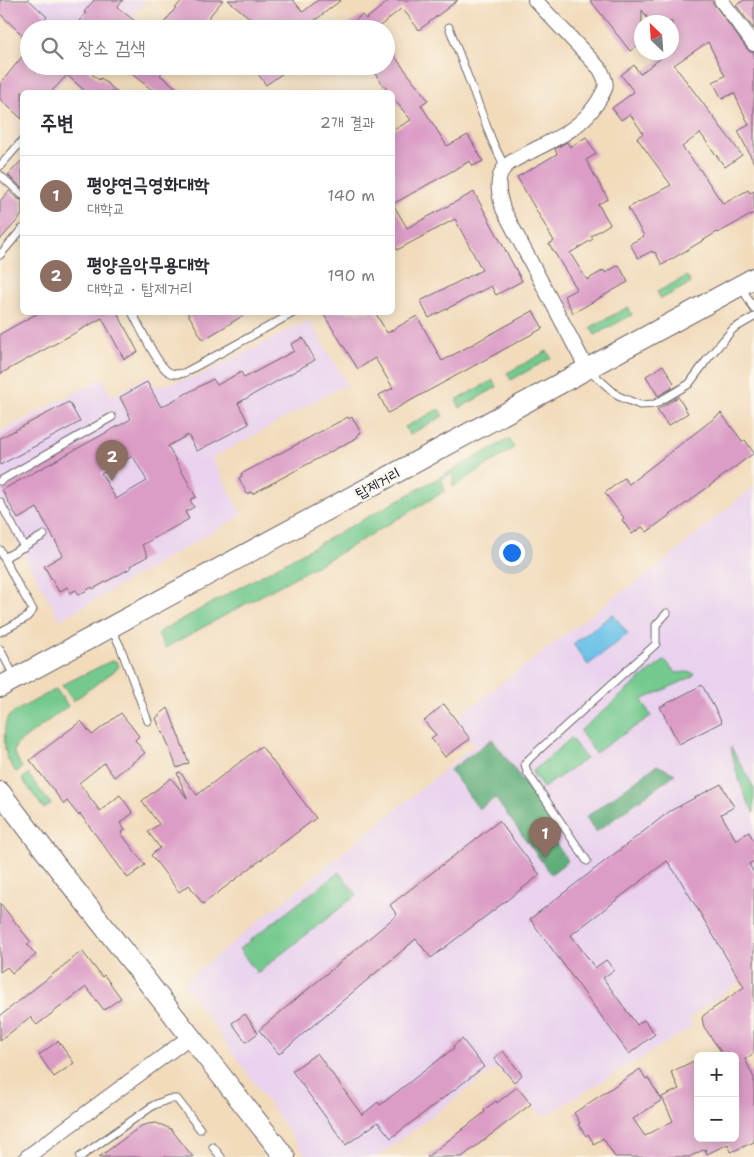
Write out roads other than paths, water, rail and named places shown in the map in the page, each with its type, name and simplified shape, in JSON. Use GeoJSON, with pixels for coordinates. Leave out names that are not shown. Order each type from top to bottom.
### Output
{"type":"FeatureCollection","features":[{"type":"Feature","properties":{"kind":"main road","name":"탑제거리"},"geometry":{"type":"LineString","coordinates":[[8,683],[747,281]]}},
{"type":"Feature","properties":{"kind":"main road"},"geometry":{"type":"LineString","coordinates":[[0,792],[285,1157]]}},
{"type":"Feature","properties":{"kind":"street"},"geometry":{"type":"LineString","coordinates":[[535,0],[600,69],[606,80],[607,88],[592,111],[579,125],[504,167],[498,190],[503,208],[587,369]]}},
{"type":"Feature","properties":{"kind":"street"},"geometry":{"type":"LineString","coordinates":[[721,0],[754,44]]}},
{"type":"Feature","properties":{"kind":"street"},"geometry":{"type":"LineString","coordinates":[[27,1157],[191,1036]]}},
{"type":"Feature","properties":{"kind":"lane"},"geometry":{"type":"LineString","coordinates":[[449,27],[504,167]]}},
{"type":"Feature","properties":{"kind":"lane"},"geometry":{"type":"LineString","coordinates":[[0,166],[20,143]]}},
{"type":"Feature","properties":{"kind":"lane"},"geometry":{"type":"LineString","coordinates":[[0,175],[20,193]]}},
{"type":"Feature","properties":{"kind":"lane"},"geometry":{"type":"LineString","coordinates":[[0,255],[20,231]]}},
{"type":"Feature","properties":{"kind":"lane"},"geometry":{"type":"LineString","coordinates":[[747,281],[754,309]]}},
{"type":"Feature","properties":{"kind":"lane"},"geometry":{"type":"LineString","coordinates":[[134,315],[160,365],[168,372],[177,374],[184,373],[290,315]]}},
{"type":"Feature","properties":{"kind":"lane"},"geometry":{"type":"LineString","coordinates":[[587,369],[618,396],[640,405],[655,404],[689,384],[709,357],[733,330],[754,316]]}},
{"type":"Feature","properties":{"kind":"lane"},"geometry":{"type":"LineString","coordinates":[[0,481],[112,417]]}},
{"type":"Feature","properties":{"kind":"lane"},"geometry":{"type":"LineString","coordinates":[[0,502],[24,547]]}},
{"type":"Feature","properties":{"kind":"lane"},"geometry":{"type":"LineString","coordinates":[[4,558],[44,535]]}},
{"type":"Feature","properties":{"kind":"lane"},"geometry":{"type":"LineString","coordinates":[[0,550],[33,610],[26,618],[0,632]]}},
{"type":"Feature","properties":{"kind":"lane"},"geometry":{"type":"LineString","coordinates":[[587,861],[527,772],[525,764],[656,644],[656,625],[667,612]]}},
{"type":"Feature","properties":{"kind":"lane"},"geometry":{"type":"LineString","coordinates":[[111,628],[120,646],[148,721]]}},
{"type":"Feature","properties":{"kind":"lane"},"geometry":{"type":"LineString","coordinates":[[0,649],[8,683]]}},
{"type":"Feature","properties":{"kind":"lane"},"geometry":{"type":"LineString","coordinates":[[80,1157],[154,1105],[169,1099],[177,1099],[200,1129]]}},
{"type":"Feature","properties":{"kind":"lane"},"geometry":{"type":"LineString","coordinates":[[213,1147],[221,1157]]}},
{"type":"Feature","properties":{"kind":"water"},"geometry":{"type":"Polygon","coordinates":[[[613,614],[628,634],[588,665],[573,644],[613,614]]]}},
{"type":"Feature","properties":{"kind":"place","name":"평양음악무용대학"},"geometry":{"type":"Point","coordinates":[112,481]}},
{"type":"Feature","properties":{"kind":"place","name":"평양연극영화대학"},"geometry":{"type":"Point","coordinates":[545,858]}}]}
